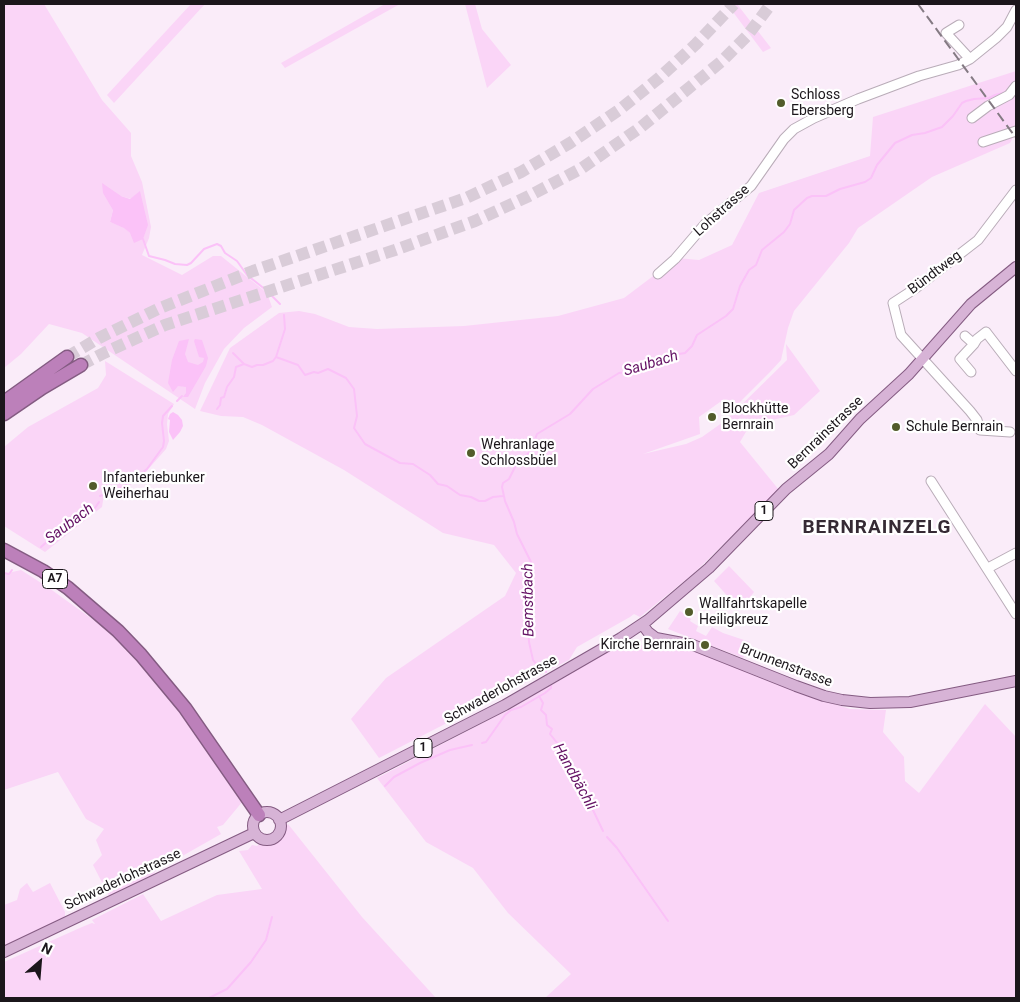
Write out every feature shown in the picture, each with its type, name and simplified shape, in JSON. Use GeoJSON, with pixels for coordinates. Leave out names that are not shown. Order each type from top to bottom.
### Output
{"type":"FeatureCollection","features":[{"type":"Feature","properties":{"kind":"highway"},"geometry":{"type":"LineString","coordinates":[[4,402],[67,358]]}},
{"type":"Feature","properties":{"kind":"highway"},"geometry":{"type":"LineString","coordinates":[[4,414],[42,388],[81,365]]}},
{"type":"Feature","properties":{"kind":"highway","name":"A7"},"geometry":{"type":"LineString","coordinates":[[4,541],[68,588],[101,616]]}},
{"type":"Feature","properties":{"kind":"highway","name":"A7"},"geometry":{"type":"LineString","coordinates":[[4,550],[43,571],[68,588]]}},
{"type":"Feature","properties":{"kind":"highway","name":"A7"},"geometry":{"type":"LineString","coordinates":[[4,555],[101,616]]}},
{"type":"Feature","properties":{"kind":"highway"},"geometry":{"type":"LineString","coordinates":[[101,616],[142,655],[166,683],[259,815]]}},
{"type":"Feature","properties":{"kind":"main road","name":"Bernrainstrasse"},"geometry":{"type":"LineString","coordinates":[[627,634],[645,622],[709,568],[786,489],[829,454],[860,419],[923,360],[971,304],[1016,267]]}},
{"type":"Feature","properties":{"kind":"main road","name":"Brunnenstrasse"},"geometry":{"type":"LineString","coordinates":[[645,622],[653,636],[693,645],[824,696],[856,702],[910,702],[1016,681]]}},
{"type":"Feature","properties":{"kind":"main road","name":"Schwaderlohstrasse"},"geometry":{"type":"LineString","coordinates":[[279,820],[505,705],[627,634]]}},
{"type":"Feature","properties":{"kind":"main road"},"geometry":{"type":"LineString","coordinates":[[268,812],[279,820],[280,832],[275,838],[261,840],[254,833],[252,825],[259,815],[268,812]]}},
{"type":"Feature","properties":{"kind":"main road","name":"Schwaderlohstrasse"},"geometry":{"type":"LineString","coordinates":[[4,952],[254,833]]}},
{"type":"Feature","properties":{"kind":"street","name":"Lohstrasse"},"geometry":{"type":"LineString","coordinates":[[658,274],[675,259],[705,224],[751,186],[784,139],[794,129],[858,99],[919,76],[958,65],[970,59],[988,46],[1004,30],[1016,10]]}},
{"type":"Feature","properties":{"kind":"street"},"geometry":{"type":"LineString","coordinates":[[959,25],[946,33],[970,59]]}},
{"type":"Feature","properties":{"kind":"street"},"geometry":{"type":"LineString","coordinates":[[972,118],[1013,90]]}},
{"type":"Feature","properties":{"kind":"street"},"geometry":{"type":"LineString","coordinates":[[984,142],[1016,131]]}},
{"type":"Feature","properties":{"kind":"street","name":"Bündtweg"},"geometry":{"type":"LineString","coordinates":[[923,360],[900,335],[894,302],[916,288],[978,240],[1016,190]]}},
{"type":"Feature","properties":{"kind":"street"},"geometry":{"type":"LineString","coordinates":[[971,372],[960,359],[977,339],[986,332],[1016,371]]}},
{"type":"Feature","properties":{"kind":"street"},"geometry":{"type":"LineString","coordinates":[[965,336],[974,344]]}},
{"type":"Feature","properties":{"kind":"street"},"geometry":{"type":"LineString","coordinates":[[923,360],[978,420],[980,430],[1010,432]]}},
{"type":"Feature","properties":{"kind":"street"},"geometry":{"type":"LineString","coordinates":[[931,481],[1016,614]]}},
{"type":"Feature","properties":{"kind":"street"},"geometry":{"type":"LineString","coordinates":[[988,568],[1016,553]]}},
{"type":"Feature","properties":{"kind":"shaded area"},"geometry":{"type":"Polygon","coordinates":[[[4,4],[44,4],[102,100],[131,133],[131,156],[142,182],[151,227],[142,255],[182,275],[213,256],[221,256],[267,293],[272,307],[244,328],[224,349],[205,383],[195,409],[82,333],[49,324],[21,354],[4,368],[4,4]],[[140,192],[131,199],[121,196],[113,210],[110,222],[124,227],[130,233],[140,192]]]}},
{"type":"Feature","properties":{"kind":"shaded area"},"geometry":{"type":"Polygon","coordinates":[[[191,4],[205,4],[114,103],[107,95],[191,4]]]}},
{"type":"Feature","properties":{"kind":"shaded area"},"geometry":{"type":"Polygon","coordinates":[[[385,4],[400,4],[285,68],[281,63],[385,4]]]}},
{"type":"Feature","properties":{"kind":"shaded area"},"geometry":{"type":"Polygon","coordinates":[[[465,4],[475,4],[482,29],[511,65],[487,88],[465,4]]]}},
{"type":"Feature","properties":{"kind":"shaded area"},"geometry":{"type":"Polygon","coordinates":[[[727,4],[737,4],[771,48],[763,52],[727,4]]]}},
{"type":"Feature","properties":{"kind":"shaded area"},"geometry":{"type":"Polygon","coordinates":[[[1016,71],[1016,132],[1010,143],[932,177],[858,228],[849,243],[794,311],[781,360],[770,372],[732,410],[720,402],[699,417],[700,434],[643,454],[686,444],[702,437],[726,420],[787,360],[786,344],[820,391],[794,415],[750,425],[740,442],[779,490],[693,574],[640,617],[634,614],[577,647],[569,660],[379,758],[351,719],[386,678],[505,596],[516,573],[494,545],[443,533],[344,470],[262,425],[243,417],[221,416],[200,411],[230,348],[279,313],[299,311],[315,314],[349,327],[377,329],[464,326],[558,316],[624,298],[677,258],[699,260],[732,245],[759,193],[870,156],[873,117],[1016,71]]]}},
{"type":"Feature","properties":{"kind":"shaded area"},"geometry":{"type":"Polygon","coordinates":[[[102,183],[121,196],[130,199],[140,191],[148,225],[143,239],[134,243],[130,233],[110,222],[113,210],[103,193],[102,183]]]}},
{"type":"Feature","properties":{"kind":"shaded area"},"geometry":{"type":"Polygon","coordinates":[[[189,339],[185,354],[188,362],[198,365],[203,362],[204,358],[199,357],[195,339],[202,340],[208,358],[206,366],[188,397],[183,397],[186,393],[186,387],[178,386],[173,392],[168,383],[172,360],[179,341],[189,339]]]}},
{"type":"Feature","properties":{"kind":"shaded area"},"geometry":{"type":"Polygon","coordinates":[[[105,361],[174,404],[168,414],[169,441],[166,449],[144,474],[128,487],[104,494],[102,507],[45,552],[4,526],[4,447],[28,427],[98,388],[106,375],[105,361]]]}},
{"type":"Feature","properties":{"kind":"shaded area"},"geometry":{"type":"Polygon","coordinates":[[[173,412],[182,420],[183,426],[173,440],[169,432],[170,420],[168,419],[173,412]]]}},
{"type":"Feature","properties":{"kind":"shaded area"},"geometry":{"type":"Polygon","coordinates":[[[729,566],[754,592],[740,610],[714,581],[729,566]]]}},
{"type":"Feature","properties":{"kind":"shaded area"},"geometry":{"type":"Polygon","coordinates":[[[21,570],[106,629],[145,668],[188,723],[243,801],[223,825],[217,827],[221,834],[157,868],[152,877],[110,898],[93,865],[102,855],[96,840],[104,829],[86,819],[58,772],[4,790],[4,574],[21,570]]]}},
{"type":"Feature","properties":{"kind":"shaded area"},"geometry":{"type":"Polygon","coordinates":[[[680,611],[698,626],[696,631],[706,636],[712,627],[723,633],[750,642],[743,658],[668,629],[680,611]]]}},
{"type":"Feature","properties":{"kind":"shaded area"},"geometry":{"type":"Polygon","coordinates":[[[624,642],[648,646],[670,642],[850,709],[886,710],[883,732],[904,757],[905,781],[919,793],[985,704],[1016,737],[1016,998],[545,998],[571,974],[508,913],[473,868],[426,842],[377,778],[513,707],[624,642]]]}},
{"type":"Feature","properties":{"kind":"shaded area"},"geometry":{"type":"Polygon","coordinates":[[[288,824],[362,917],[436,998],[4,998],[4,962],[82,927],[92,923],[95,924],[92,920],[143,894],[161,921],[217,895],[262,889],[239,851],[248,850],[252,845],[257,846],[260,843],[275,841],[288,824]]]}},
{"type":"Feature","properties":{"kind":"shaded area"},"geometry":{"type":"Polygon","coordinates":[[[27,883],[33,892],[50,883],[65,912],[65,916],[63,920],[4,948],[4,905],[17,900],[20,889],[27,883]]]}},
{"type":"Feature","properties":{"kind":"waterway","name":"Saubach"},"geometry":{"type":"LineString","coordinates":[[546,672],[544,667],[537,665],[533,660],[529,642],[527,595],[531,584],[528,576],[532,568],[531,562],[517,534],[502,487],[503,483],[509,479],[518,461],[530,452],[537,434],[570,414],[593,389],[619,373],[640,370],[673,355],[685,353],[692,346],[697,335],[726,316],[733,309],[740,286],[749,270],[756,265],[762,250],[784,232],[790,224],[794,210],[807,198],[826,196],[840,189],[865,182],[871,178],[877,165],[895,143],[912,135],[942,127],[962,103],[966,101],[989,98],[1007,92]]}},
{"type":"Feature","properties":{"kind":"waterway"},"geometry":{"type":"LineString","coordinates":[[143,239],[149,256],[175,264],[187,265],[204,249],[217,244],[221,246],[225,253],[237,261],[247,275],[280,304]]}},
{"type":"Feature","properties":{"kind":"waterway","name":"Saubach"},"geometry":{"type":"LineString","coordinates":[[284,315],[285,329],[276,357],[298,365],[305,375],[328,369],[346,378],[354,389],[357,416],[354,428],[365,444],[400,463],[413,464],[430,475],[438,484],[447,486],[460,495],[479,501],[503,496]]}},
{"type":"Feature","properties":{"kind":"waterway"},"geometry":{"type":"LineString","coordinates":[[233,353],[244,364]]}},
{"type":"Feature","properties":{"kind":"waterway","name":"Saubach"},"geometry":{"type":"LineString","coordinates":[[217,409],[221,398],[224,397],[227,387],[234,377],[236,367],[244,364],[252,367],[263,365],[273,361],[276,357]]}},
{"type":"Feature","properties":{"kind":"waterway"},"geometry":{"type":"LineString","coordinates":[[177,401],[182,396]]}},
{"type":"Feature","properties":{"kind":"waterway","name":"Saubach"},"geometry":{"type":"LineString","coordinates":[[100,496],[125,486],[147,469],[163,447],[163,416],[172,406]]}},
{"type":"Feature","properties":{"kind":"waterway","name":"Saubach"},"geometry":{"type":"LineString","coordinates":[[41,547],[61,529],[95,508],[99,502]]}},
{"type":"Feature","properties":{"kind":"waterway","name":"Saubach"},"geometry":{"type":"LineString","coordinates":[[4,573],[9,574],[12,570]]}},
{"type":"Feature","properties":{"kind":"waterway","name":"Bemstbach"},"geometry":{"type":"LineString","coordinates":[[482,743],[486,742],[505,715],[545,693],[551,688],[551,685]]}},
{"type":"Feature","properties":{"kind":"waterway","name":"Handbächli"},"geometry":{"type":"LineString","coordinates":[[539,696],[543,703],[541,710],[546,715],[547,725],[552,729],[550,734],[558,744],[556,749],[568,765],[572,779],[583,789],[603,831]]}},
{"type":"Feature","properties":{"kind":"waterway","name":"Bemstbach"},"geometry":{"type":"LineString","coordinates":[[385,786],[394,777],[420,763],[450,750],[472,745]]}},
{"type":"Feature","properties":{"kind":"waterway","name":"Handbächli"},"geometry":{"type":"LineString","coordinates":[[607,837],[617,848],[668,921]]}},
{"type":"Feature","properties":{"kind":"waterway"},"geometry":{"type":"LineString","coordinates":[[209,998],[227,989],[251,962],[266,940],[272,917]]}},
{"type":"Feature","properties":{"kind":"tunnel"},"geometry":{"type":"LineString","coordinates":[[67,357],[99,338],[160,308],[253,271],[466,198],[521,172],[570,143],[619,110],[659,78],[696,44],[734,4]]}},
{"type":"Feature","properties":{"kind":"tunnel"},"geometry":{"type":"LineString","coordinates":[[81,365],[165,325],[395,250],[475,221],[529,196],[582,168],[641,127],[722,61],[747,36],[771,4]]}},
{"type":"Feature","properties":{"kind":"railway"},"geometry":{"type":"LineString","coordinates":[[918,4],[1016,138]]}},
{"type":"Feature","properties":{"kind":"place","name":"Schloss Ebersberg"},"geometry":{"type":"Point","coordinates":[781,103]}},
{"type":"Feature","properties":{"kind":"place","name":"Blockhütte Bernrain"},"geometry":{"type":"Point","coordinates":[712,417]}},
{"type":"Feature","properties":{"kind":"place","name":"Schule Bernrain"},"geometry":{"type":"Point","coordinates":[896,427]}},
{"type":"Feature","properties":{"kind":"place","name":"Wehranlage Schlossbüel"},"geometry":{"type":"Point","coordinates":[471,453]}},
{"type":"Feature","properties":{"kind":"place","name":"Infanteriebunker Weiherhau"},"geometry":{"type":"Point","coordinates":[93,486]}},
{"type":"Feature","properties":{"kind":"place","name":"Wallfahrtskapelle Heiligkreuz"},"geometry":{"type":"Point","coordinates":[689,612]}},
{"type":"Feature","properties":{"kind":"place","name":"Kirche Bernrain"},"geometry":{"type":"Point","coordinates":[705,645]}},
{"type":"Feature","properties":{"kind":"district","name":"BERNRAINZELG"},"geometry":{"type":"Point","coordinates":[877,528]}}]}
